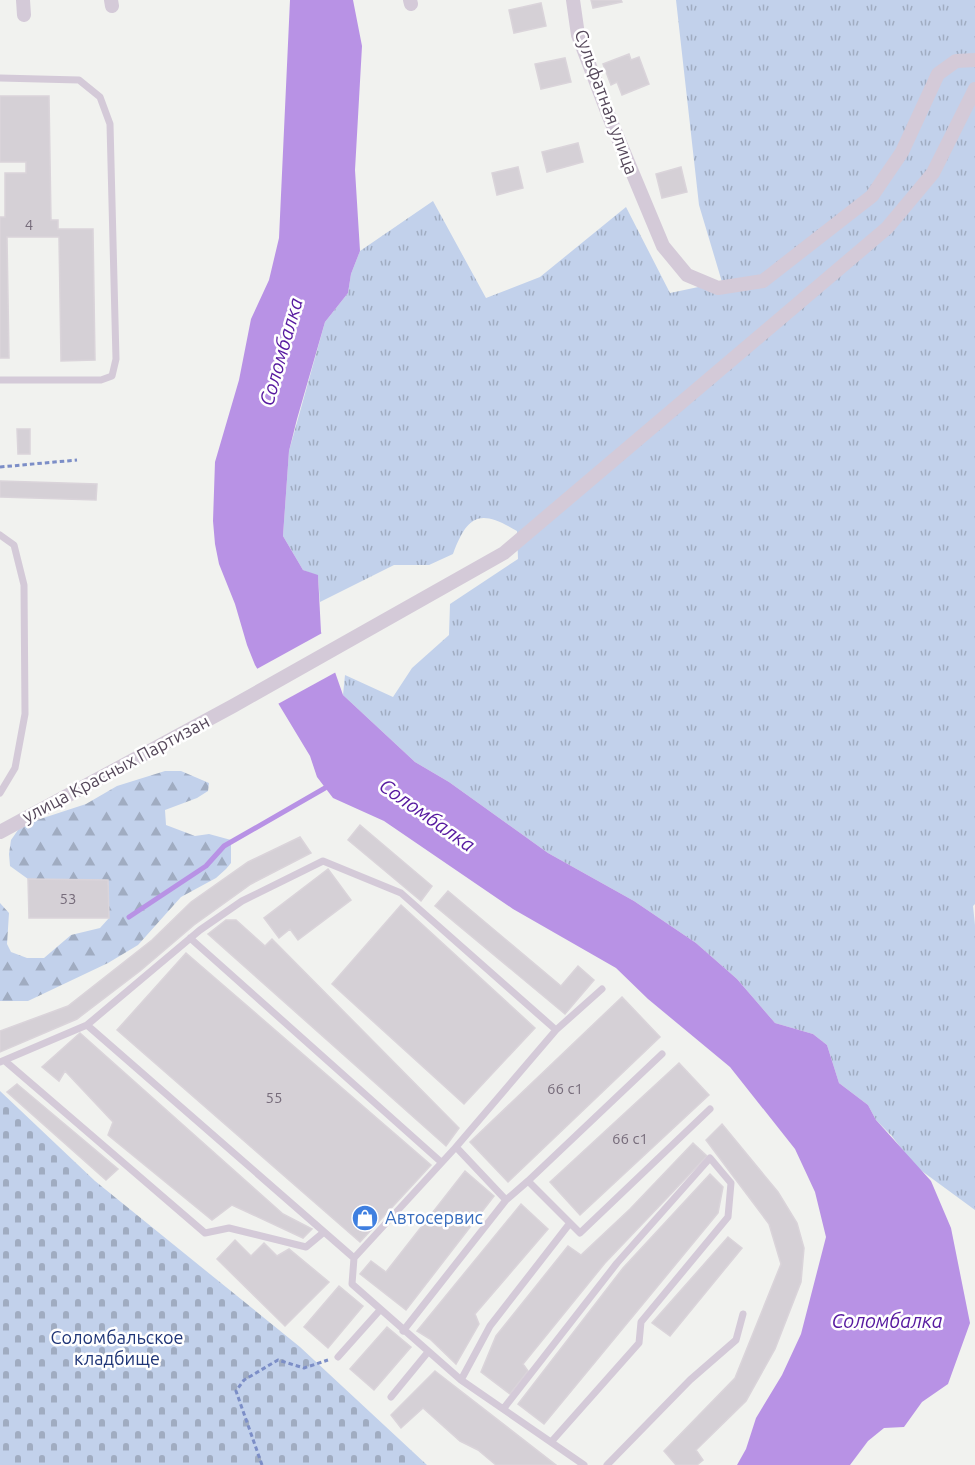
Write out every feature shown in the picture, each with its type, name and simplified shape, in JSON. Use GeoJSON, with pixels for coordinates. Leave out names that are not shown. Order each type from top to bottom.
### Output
{"type":"FeatureCollection","features":[{"type":"Feature","properties":{"kind":"street"},"geometry":{"type":"LineString","coordinates":[[23,0],[24,15]]}},
{"type":"Feature","properties":{"kind":"street","name":"Сульфатная улица"},"geometry":{"type":"LineString","coordinates":[[573,0],[578,35],[663,246],[687,275],[718,288],[762,281],[872,196],[902,152],[938,74],[956,61],[975,60]]}},
{"type":"Feature","properties":{"kind":"street","name":"улица Красных Партизан"},"geometry":{"type":"LineString","coordinates":[[0,832],[233,706],[504,553],[886,228],[933,173],[975,89]]}},
{"type":"Feature","properties":{"kind":"lane"},"geometry":{"type":"LineString","coordinates":[[0,78],[79,80],[100,97],[110,124],[116,359],[112,376],[101,380],[0,380]]}},
{"type":"Feature","properties":{"kind":"lane"},"geometry":{"type":"LineString","coordinates":[[0,535],[14,545],[24,585],[25,702],[15,768],[0,793]]}},
{"type":"Feature","properties":{"kind":"lane"},"geometry":{"type":"LineString","coordinates":[[324,1232],[306,1247],[229,1228],[205,1233],[3,1061],[87,1024],[190,938],[242,901],[322,861],[401,893],[556,1030]]}},
{"type":"Feature","properties":{"kind":"lane"},"geometry":{"type":"LineString","coordinates":[[190,938],[441,1162]]}},
{"type":"Feature","properties":{"kind":"lane"},"geometry":{"type":"LineString","coordinates":[[584,1465],[461,1380],[352,1284],[354,1258],[456,1147],[556,1030],[602,989]]}},
{"type":"Feature","properties":{"kind":"lane"},"geometry":{"type":"LineString","coordinates":[[87,1024],[354,1258]]}},
{"type":"Feature","properties":{"kind":"lane"},"geometry":{"type":"LineString","coordinates":[[403,1331],[506,1200],[662,1054]]}},
{"type":"Feature","properties":{"kind":"lane"},"geometry":{"type":"LineString","coordinates":[[528,1181],[580,1233],[710,1109]]}},
{"type":"Feature","properties":{"kind":"lane"},"geometry":{"type":"LineString","coordinates":[[456,1147],[506,1200]]}},
{"type":"Feature","properties":{"kind":"lane"},"geometry":{"type":"LineString","coordinates":[[504,1408],[617,1263],[710,1158],[731,1183],[728,1217],[640,1322],[639,1343],[552,1442]]}},
{"type":"Feature","properties":{"kind":"lane"},"geometry":{"type":"LineString","coordinates":[[461,1380],[490,1326],[570,1222]]}},
{"type":"Feature","properties":{"kind":"lane"},"geometry":{"type":"LineString","coordinates":[[338,1357],[380,1310]]}},
{"type":"Feature","properties":{"kind":"lane"},"geometry":{"type":"LineString","coordinates":[[607,1465],[690,1380],[736,1340],[744,1314]]}},
{"type":"Feature","properties":{"kind":"lane"},"geometry":{"type":"LineString","coordinates":[[391,1397],[428,1352]]}},
{"type":"Feature","properties":{"kind":"path"},"geometry":{"type":"LineString","coordinates":[[0,466],[77,460]]}},
{"type":"Feature","properties":{"kind":"path"},"geometry":{"type":"LineString","coordinates":[[262,1465],[236,1391],[244,1380],[278,1360],[304,1368],[338,1357]]}},
{"type":"Feature","properties":{"kind":"green space"},"geometry":{"type":"Polygon","coordinates":[[[676,0],[975,0],[975,904],[973,906],[975,925],[975,1210],[915,1166],[876,1120],[868,1105],[839,1083],[827,1045],[813,1034],[775,1023],[737,979],[696,943],[634,901],[548,853],[449,782],[415,762],[343,695],[345,675],[393,697],[412,668],[449,635],[450,604],[518,559],[517,531],[494,520],[477,519],[464,530],[453,554],[429,565],[394,565],[320,602],[318,576],[303,570],[283,536],[289,451],[325,322],[348,293],[351,274],[360,251],[433,201],[486,298],[540,277],[626,207],[670,293],[722,282],[699,205],[676,0]]]}},
{"type":"Feature","properties":{"kind":"green space"},"geometry":{"type":"Polygon","coordinates":[[[165,771],[181,771],[209,783],[208,791],[197,798],[165,810],[166,825],[195,836],[209,834],[231,840],[231,863],[216,878],[181,897],[138,945],[108,963],[28,1001],[0,1001],[0,903],[9,913],[7,944],[11,952],[27,958],[44,958],[71,935],[100,928],[109,918],[108,880],[28,879],[10,866],[11,840],[18,830],[31,822],[86,804],[117,786],[165,771]]]}},
{"type":"Feature","properties":{"kind":"green space","name":"Соломбальское кладбище"},"geometry":{"type":"Polygon","coordinates":[[[0,1091],[95,1181],[300,1347],[427,1465],[0,1465],[0,1091]]]}},
{"type":"Feature","properties":{"kind":"water","name":"Соломбалка"},"geometry":{"type":"Polygon","coordinates":[[[290,0],[353,0],[362,46],[355,170],[360,251],[351,274],[348,293],[325,322],[297,419],[289,451],[283,536],[303,570],[318,575],[321,632],[343,695],[415,762],[449,782],[548,853],[634,901],[696,943],[737,979],[775,1023],[813,1034],[827,1045],[839,1083],[868,1105],[876,1120],[931,1181],[951,1228],[970,1323],[948,1384],[922,1402],[904,1427],[884,1428],[868,1441],[850,1465],[737,1465],[746,1449],[756,1418],[782,1375],[801,1334],[826,1237],[815,1192],[795,1149],[730,1067],[648,999],[616,968],[513,909],[384,821],[333,798],[317,777],[310,756],[255,665],[247,645],[235,604],[219,564],[215,544],[213,521],[215,462],[239,380],[251,319],[269,280],[279,238],[290,0]]]}},
{"type":"Feature","properties":{"kind":"pier"},"geometry":{"type":"Polygon","coordinates":[[[324,632],[338,671],[276,705],[255,670],[324,632]]]}},
{"type":"Feature","properties":{"kind":"building"},"geometry":{"type":"Polygon","coordinates":[[[591,0],[621,0],[622,2],[593,8],[591,0]]]}},
{"type":"Feature","properties":{"kind":"building"},"geometry":{"type":"Polygon","coordinates":[[[541,3],[546,26],[514,33],[509,10],[541,3]]]}},
{"type":"Feature","properties":{"kind":"building"},"geometry":{"type":"Polygon","coordinates":[[[629,54],[631,60],[639,57],[649,84],[622,95],[617,82],[611,85],[603,64],[629,54]]]}},
{"type":"Feature","properties":{"kind":"building"},"geometry":{"type":"Polygon","coordinates":[[[565,58],[571,82],[541,89],[535,64],[565,58]]]}},
{"type":"Feature","properties":{"kind":"building"},"geometry":{"type":"Polygon","coordinates":[[[0,96],[49,96],[51,220],[58,220],[58,229],[93,229],[95,360],[61,361],[59,237],[7,237],[9,358],[0,358],[0,217],[5,217],[5,173],[26,173],[26,162],[0,162],[0,96]]]}},
{"type":"Feature","properties":{"kind":"building"},"geometry":{"type":"Polygon","coordinates":[[[578,143],[583,162],[547,172],[542,152],[578,143]]]}},
{"type":"Feature","properties":{"kind":"building"},"geometry":{"type":"Polygon","coordinates":[[[518,167],[523,188],[497,195],[492,173],[518,167]]]}},
{"type":"Feature","properties":{"kind":"building"},"geometry":{"type":"Polygon","coordinates":[[[681,167],[687,192],[662,198],[656,174],[681,167]]]}},
{"type":"Feature","properties":{"kind":"building"},"geometry":{"type":"Polygon","coordinates":[[[17,429],[30,429],[30,454],[18,454],[17,429]]]}},
{"type":"Feature","properties":{"kind":"building"},"geometry":{"type":"Polygon","coordinates":[[[0,481],[97,484],[96,500],[0,497],[0,481]]]}},
{"type":"Feature","properties":{"kind":"building"},"geometry":{"type":"Polygon","coordinates":[[[360,825],[432,886],[421,901],[348,840],[360,825]]]}},
{"type":"Feature","properties":{"kind":"building"},"geometry":{"type":"Polygon","coordinates":[[[300,837],[311,853],[251,884],[194,925],[140,971],[77,1019],[0,1052],[0,1031],[68,1006],[152,940],[191,902],[248,862],[300,837]]]}},
{"type":"Feature","properties":{"kind":"building"},"geometry":{"type":"Polygon","coordinates":[[[328,869],[351,900],[298,940],[290,929],[279,938],[264,918],[328,869]]]}},
{"type":"Feature","properties":{"kind":"building"},"geometry":{"type":"Polygon","coordinates":[[[28,879],[108,880],[109,918],[29,918],[28,879]]]}},
{"type":"Feature","properties":{"kind":"building"},"geometry":{"type":"Polygon","coordinates":[[[448,891],[561,986],[578,966],[594,980],[565,1014],[435,906],[448,891]]]}},
{"type":"Feature","properties":{"kind":"building"},"geometry":{"type":"Polygon","coordinates":[[[401,905],[535,1028],[464,1104],[332,984],[401,905]]]}},
{"type":"Feature","properties":{"kind":"building"},"geometry":{"type":"Polygon","coordinates":[[[226,920],[236,920],[265,946],[272,939],[459,1128],[446,1146],[208,934],[226,920]]]}},
{"type":"Feature","properties":{"kind":"building"},"geometry":{"type":"Polygon","coordinates":[[[186,953],[431,1165],[360,1242],[117,1030],[186,953]]]}},
{"type":"Feature","properties":{"kind":"building"},"geometry":{"type":"Polygon","coordinates":[[[622,997],[660,1037],[508,1182],[470,1142],[622,997]]]}},
{"type":"Feature","properties":{"kind":"building"},"geometry":{"type":"Polygon","coordinates":[[[80,1033],[283,1214],[312,1229],[303,1238],[232,1205],[212,1220],[108,1135],[113,1122],[65,1071],[59,1081],[42,1067],[80,1033]]]}},
{"type":"Feature","properties":{"kind":"building"},"geometry":{"type":"Polygon","coordinates":[[[679,1063],[709,1095],[580,1215],[550,1182],[679,1063]]]}},
{"type":"Feature","properties":{"kind":"building"},"geometry":{"type":"Polygon","coordinates":[[[17,1084],[118,1169],[106,1180],[7,1092],[17,1084]]]}},
{"type":"Feature","properties":{"kind":"building"},"geometry":{"type":"Polygon","coordinates":[[[722,1124],[778,1192],[797,1223],[804,1248],[801,1282],[775,1349],[746,1401],[696,1450],[703,1460],[697,1465],[676,1465],[664,1451],[735,1378],[781,1264],[769,1224],[706,1140],[722,1124]]]}},
{"type":"Feature","properties":{"kind":"building"},"geometry":{"type":"Polygon","coordinates":[[[693,1143],[707,1156],[605,1263],[523,1364],[528,1371],[510,1394],[481,1372],[496,1336],[568,1246],[581,1255],[630,1209],[693,1143]]]}},
{"type":"Feature","properties":{"kind":"building"},"geometry":{"type":"Polygon","coordinates":[[[465,1171],[494,1196],[406,1310],[360,1274],[371,1261],[386,1272],[465,1171]]]}},
{"type":"Feature","properties":{"kind":"building"},"geometry":{"type":"Polygon","coordinates":[[[710,1174],[723,1187],[718,1213],[544,1424],[518,1404],[623,1268],[710,1174]]]}},
{"type":"Feature","properties":{"kind":"building"},"geometry":{"type":"Polygon","coordinates":[[[521,1204],[548,1229],[475,1314],[479,1324],[456,1364],[430,1339],[417,1331],[521,1204]]]}},
{"type":"Feature","properties":{"kind":"building"},"geometry":{"type":"Polygon","coordinates":[[[728,1237],[742,1248],[670,1336],[652,1323],[728,1237]]]}},
{"type":"Feature","properties":{"kind":"building"},"geometry":{"type":"Polygon","coordinates":[[[235,1240],[251,1256],[264,1243],[277,1256],[289,1249],[329,1282],[285,1326],[217,1259],[235,1240]]]}},
{"type":"Feature","properties":{"kind":"building"},"geometry":{"type":"Polygon","coordinates":[[[339,1286],[363,1306],[328,1348],[304,1327],[339,1286]]]}},
{"type":"Feature","properties":{"kind":"building"},"geometry":{"type":"Polygon","coordinates":[[[387,1327],[411,1347],[374,1390],[350,1369],[387,1327]]]}},
{"type":"Feature","properties":{"kind":"building"},"geometry":{"type":"Polygon","coordinates":[[[435,1371],[556,1465],[496,1465],[478,1450],[460,1441],[423,1408],[401,1428],[391,1415],[435,1371]]]}},
{"type":"Feature","properties":{"kind":"waterway"},"geometry":{"type":"LineString","coordinates":[[129,917],[206,866],[224,846],[325,788]]}},
{"type":"Feature","properties":{"kind":"place","name":"Автосервис"},"geometry":{"type":"Point","coordinates":[365,1218]}}]}
